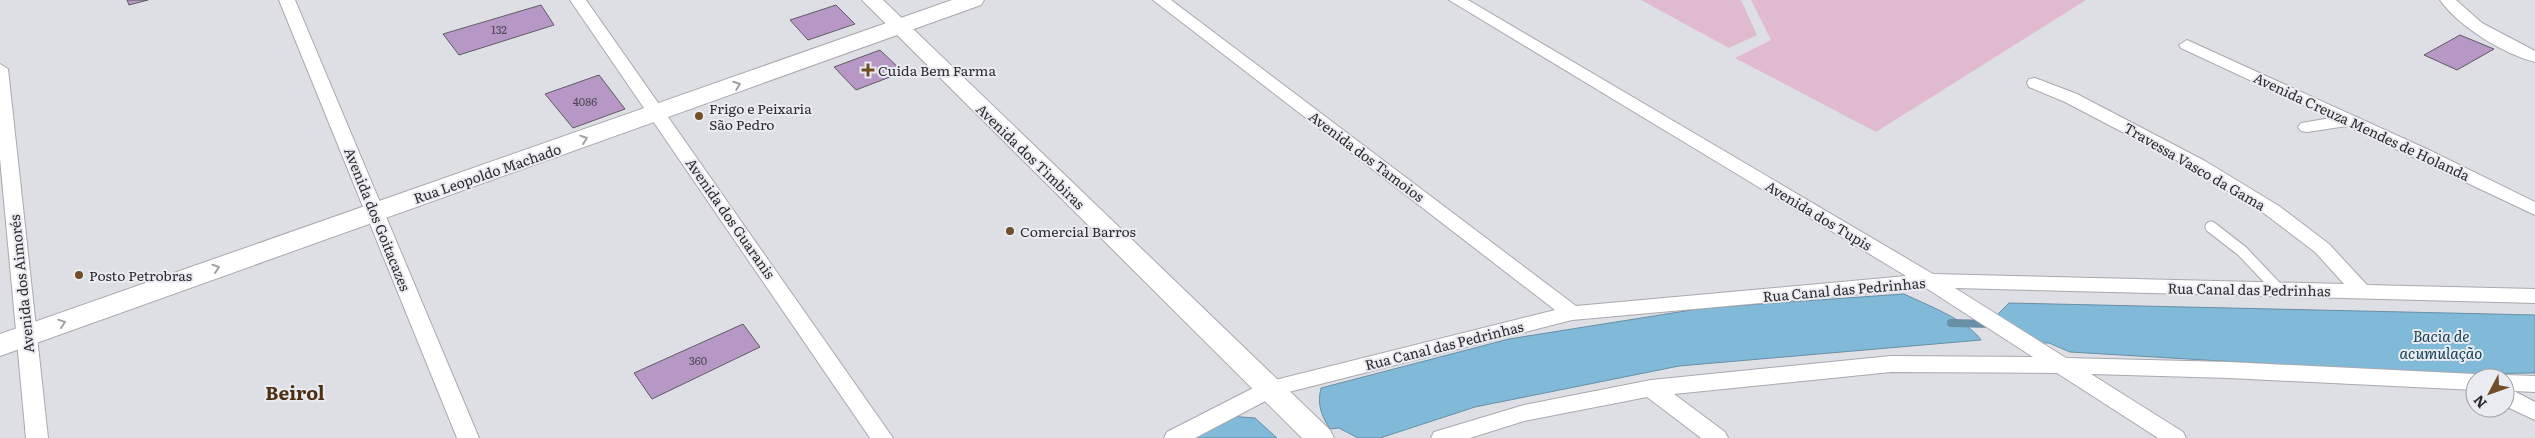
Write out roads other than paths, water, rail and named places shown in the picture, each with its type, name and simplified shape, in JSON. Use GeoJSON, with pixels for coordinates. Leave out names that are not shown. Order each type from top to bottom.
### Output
{"type":"FeatureCollection","features":[{"type":"Feature","properties":{"kind":"main road","name":"Rua Leopoldo Machado"},"geometry":{"type":"LineString","coordinates":[[0,344],[658,113],[973,0]]}},
{"type":"Feature","properties":{"kind":"street","name":"Avenida dos Goitacazes"},"geometry":{"type":"LineString","coordinates":[[287,0],[468,438]]}},
{"type":"Feature","properties":{"kind":"street","name":"Avenida dos Guaranis"},"geometry":{"type":"LineString","coordinates":[[578,0],[882,438]]}},
{"type":"Feature","properties":{"kind":"street","name":"Avenida dos Timbiras"},"geometry":{"type":"LineString","coordinates":[[872,0],[1320,438]]}},
{"type":"Feature","properties":{"kind":"street","name":"Avenida dos Tamoios"},"geometry":{"type":"LineString","coordinates":[[1161,0],[1572,312]]}},
{"type":"Feature","properties":{"kind":"street","name":"Avenida dos Tupis"},"geometry":{"type":"LineString","coordinates":[[1457,0],[1937,286],[2176,438]]}},
{"type":"Feature","properties":{"kind":"street"},"geometry":{"type":"LineString","coordinates":[[2448,0],[2455,10],[2475,26],[2535,57]]}},
{"type":"Feature","properties":{"kind":"street","name":"Avenida Creuza Mendes de Holanda"},"geometry":{"type":"LineString","coordinates":[[2187,45],[2350,120],[2535,209]]}},
{"type":"Feature","properties":{"kind":"street","name":"Avenida dos Aimorés"},"geometry":{"type":"LineString","coordinates":[[0,70],[37,438]]}},
{"type":"Feature","properties":{"kind":"street","name":"Travessa Vasco da Gama"},"geometry":{"type":"LineString","coordinates":[[2035,83],[2071,98],[2199,165],[2272,210],[2322,248],[2362,292]]}},
{"type":"Feature","properties":{"kind":"street"},"geometry":{"type":"LineString","coordinates":[[2307,127],[2350,120]]}},
{"type":"Feature","properties":{"kind":"street","name":"Rua Canal das Pedrinhas"},"geometry":{"type":"LineString","coordinates":[[1176,438],[1278,395],[1572,312],[1937,286],[2279,290],[2535,296]]}},
{"type":"Feature","properties":{"kind":"street"},"geometry":{"type":"LineString","coordinates":[[1442,438],[1524,413],[1652,388],[1892,364],[2060,364],[2465,382]]}},
{"type":"Feature","properties":{"kind":"street"},"geometry":{"type":"LineString","coordinates":[[2515,383],[2535,384]]}},
{"type":"Feature","properties":{"kind":"street"},"geometry":{"type":"LineString","coordinates":[[1652,388],[1717,438]]}},
{"type":"Feature","properties":{"kind":"street"},"geometry":{"type":"LineString","coordinates":[[2515,401],[2535,412]]}},
{"type":"Feature","properties":{"kind":"lane"},"geometry":{"type":"LineString","coordinates":[[2211,227],[2242,251],[2279,290]]}},
{"type":"Feature","properties":{"kind":"water"},"geometry":{"type":"Polygon","coordinates":[[[1904,294],[1957,320],[1975,333],[1981,340],[1679,366],[1475,407],[1380,438],[1358,438],[1339,428],[1330,429],[1324,419],[1319,399],[1321,388],[1509,339],[1704,308],[1904,294]]]}},
{"type":"Feature","properties":{"kind":"water","name":"Bacia de acumulação"},"geometry":{"type":"Polygon","coordinates":[[[2009,303],[2535,315],[2535,373],[2515,373],[2515,368],[2465,368],[2465,374],[2440,374],[2070,352],[2049,343],[2043,343],[1996,316],[2009,303]]]}},
{"type":"Feature","properties":{"kind":"water"},"geometry":{"type":"Polygon","coordinates":[[[1228,416],[1255,418],[1277,438],[1187,438],[1228,416]]]}},
{"type":"Feature","properties":{"kind":"waterway"},"geometry":{"type":"LineString","coordinates":[[1951,323],[1990,324]]}},
{"type":"Feature","properties":{"kind":"place","name":"Cuida Bem Farma"},"geometry":{"type":"Point","coordinates":[868,70]}},
{"type":"Feature","properties":{"kind":"place","name":"Frigo e Peixaria São Pedro"},"geometry":{"type":"Point","coordinates":[699,116]}},
{"type":"Feature","properties":{"kind":"place","name":"Comercial Barros"},"geometry":{"type":"Point","coordinates":[1010,231]}},
{"type":"Feature","properties":{"kind":"place","name":"Posto Petrobras"},"geometry":{"type":"Point","coordinates":[79,275]}},
{"type":"Feature","properties":{"kind":"district","name":"Beirol"},"geometry":{"type":"Point","coordinates":[295,392]}}]}
